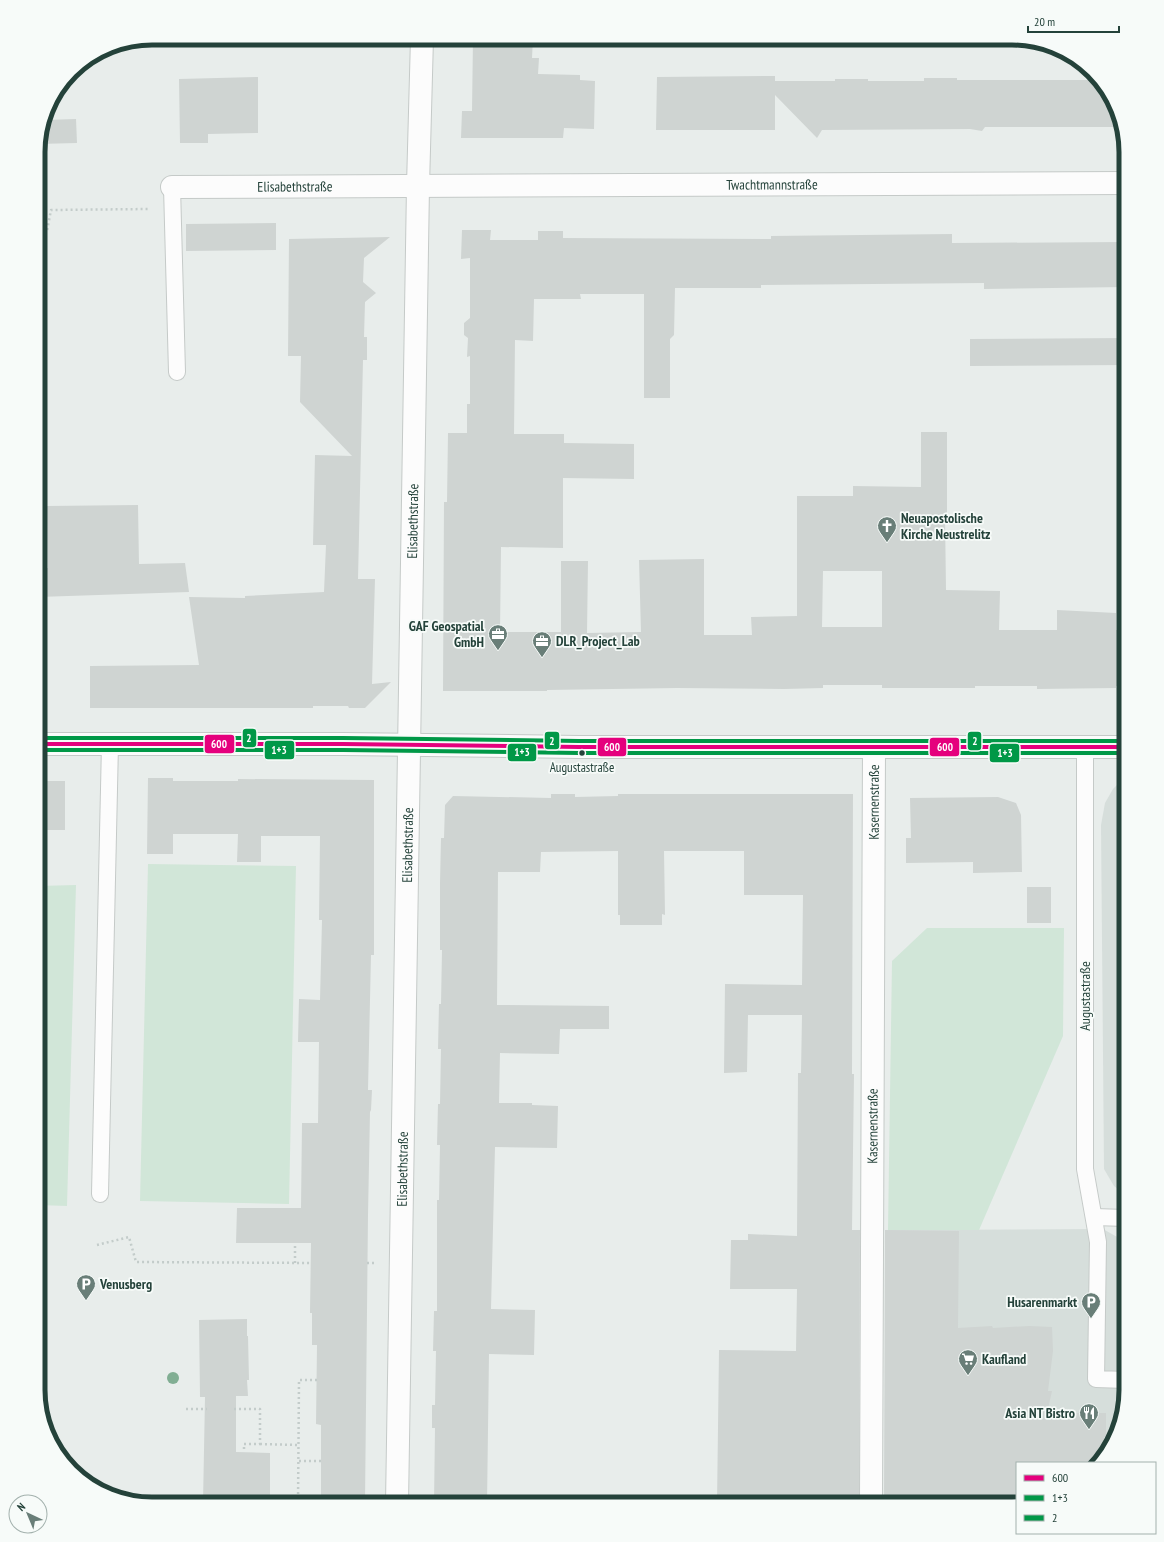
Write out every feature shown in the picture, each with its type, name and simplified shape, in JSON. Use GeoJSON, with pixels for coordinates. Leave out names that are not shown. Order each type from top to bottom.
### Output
{"type":"FeatureCollection","features":[{"type":"Feature","properties":{"kind":"street","name":"Elisabethstraße"},"geometry":{"type":"LineString","coordinates":[[397,1497],[418,186],[422,45]]}},
{"type":"Feature","properties":{"kind":"street","name":"Twachtmannstraße"},"geometry":{"type":"LineString","coordinates":[[418,186],[1119,183]]}},
{"type":"Feature","properties":{"kind":"street","name":"Elisabethstraße"},"geometry":{"type":"LineString","coordinates":[[172,187],[418,186]]}},
{"type":"Feature","properties":{"kind":"street"},"geometry":{"type":"LineString","coordinates":[[45,744],[874,748],[1119,747]]}},
{"type":"Feature","properties":{"kind":"street","name":"Kasernenstraße"},"geometry":{"type":"LineString","coordinates":[[871,1497],[874,748]]}},
{"type":"Feature","properties":{"kind":"lane"},"geometry":{"type":"LineString","coordinates":[[172,187],[177,372]]}},
{"type":"Feature","properties":{"kind":"lane"},"geometry":{"type":"LineString","coordinates":[[100,1194],[110,744]]}},
{"type":"Feature","properties":{"kind":"lane","name":"Augustastraße"},"geometry":{"type":"LineString","coordinates":[[1085,748],[1085,1169],[1098,1242],[1096,1379],[1119,1380]]}},
{"type":"Feature","properties":{"kind":"lane"},"geometry":{"type":"LineString","coordinates":[[1094,1217],[1119,1218]]}},
{"type":"Feature","properties":{"kind":"path"},"geometry":{"type":"LineString","coordinates":[[45,231],[47,231],[51,210],[172,208]]}},
{"type":"Feature","properties":{"kind":"path"},"geometry":{"type":"LineString","coordinates":[[97,1245],[129,1237],[136,1262],[311,1263]]}},
{"type":"Feature","properties":{"kind":"path"},"geometry":{"type":"LineString","coordinates":[[295,1243],[295,1263]]}},
{"type":"Feature","properties":{"kind":"path"},"geometry":{"type":"LineString","coordinates":[[298,1497],[300,1380],[317,1380]]}},
{"type":"Feature","properties":{"kind":"path"},"geometry":{"type":"LineString","coordinates":[[186,1409],[207,1409]]}},
{"type":"Feature","properties":{"kind":"path"},"geometry":{"type":"LineString","coordinates":[[234,1409],[260,1409],[260,1444]]}},
{"type":"Feature","properties":{"kind":"path"},"geometry":{"type":"LineString","coordinates":[[244,1452],[244,1444],[299,1445]]}},
{"type":"Feature","properties":{"kind":"path"},"geometry":{"type":"LineString","coordinates":[[299,1461],[321,1461]]}},
{"type":"Feature","properties":{"kind":"shaded area"},"geometry":{"type":"Polygon","coordinates":[[[1119,783],[1119,1190],[1114,1186],[1104,1169],[1101,825],[1105,803],[1113,789],[1119,783]]]}},
{"type":"Feature","properties":{"kind":"shaded area"},"geometry":{"type":"Polygon","coordinates":[[[1103,1229],[1119,1238],[1118,1404],[1111,1431],[1105,1443],[1091,1462],[1016,1462],[1016,1497],[885,1497],[888,1230],[1103,1229]]]}},
{"type":"Feature","properties":{"kind":"green space"},"geometry":{"type":"Polygon","coordinates":[[[148,864],[296,866],[289,1204],[140,1201],[148,864]]]}},
{"type":"Feature","properties":{"kind":"green space"},"geometry":{"type":"Polygon","coordinates":[[[76,885],[67,1206],[45,1205],[45,886],[76,885]]]}},
{"type":"Feature","properties":{"kind":"green space"},"geometry":{"type":"Polygon","coordinates":[[[927,928],[1064,928],[1063,1036],[979,1230],[888,1230],[892,961],[927,928]]]}},
{"type":"Feature","properties":{"kind":"building"},"geometry":{"type":"Polygon","coordinates":[[[473,45],[533,45],[532,58],[539,58],[538,74],[580,75],[580,80],[595,81],[594,129],[564,128],[563,138],[461,138],[462,111],[472,111],[473,45]]]}},
{"type":"Feature","properties":{"kind":"building"},"geometry":{"type":"Polygon","coordinates":[[[775,76],[775,81],[835,81],[835,79],[868,79],[868,81],[924,81],[924,78],[957,78],[957,80],[1090,80],[1105,99],[1111,111],[1115,127],[985,127],[982,131],[970,129],[822,130],[817,138],[775,95],[775,130],[656,130],[657,77],[775,76]]]}},
{"type":"Feature","properties":{"kind":"building"},"geometry":{"type":"Polygon","coordinates":[[[258,77],[258,133],[208,134],[208,143],[180,143],[179,79],[258,77]]]}},
{"type":"Feature","properties":{"kind":"building"},"geometry":{"type":"Polygon","coordinates":[[[76,119],[77,143],[45,144],[50,120],[76,119]]]}},
{"type":"Feature","properties":{"kind":"building"},"geometry":{"type":"Polygon","coordinates":[[[276,223],[276,250],[186,251],[186,224],[276,223]]]}},
{"type":"Feature","properties":{"kind":"building"},"geometry":{"type":"Polygon","coordinates":[[[462,230],[491,230],[490,240],[538,240],[538,231],[563,231],[563,238],[771,239],[771,236],[952,234],[952,243],[1119,242],[1119,287],[984,289],[984,283],[761,285],[761,288],[675,288],[674,335],[670,339],[670,398],[644,398],[644,294],[580,294],[581,299],[534,299],[533,341],[515,340],[514,434],[564,434],[564,443],[634,444],[634,479],[563,478],[563,548],[501,547],[500,632],[561,632],[561,561],[588,561],[587,633],[641,632],[639,560],[704,559],[704,635],[752,635],[751,617],[797,616],[797,496],[853,496],[853,486],[921,487],[921,432],[947,432],[947,516],[945,516],[946,590],[1000,591],[999,630],[1057,630],[1057,610],[1116,613],[1116,630],[1119,630],[1119,686],[1116,686],[1116,688],[1037,689],[1037,686],[882,688],[882,685],[823,685],[823,688],[784,689],[677,688],[547,691],[443,691],[444,502],[447,502],[448,433],[467,433],[467,404],[470,404],[470,356],[467,357],[468,338],[464,335],[464,323],[470,318],[470,258],[461,259],[462,230]],[[823,571],[822,627],[882,627],[882,571],[823,571]]]}},
{"type":"Feature","properties":{"kind":"building"},"geometry":{"type":"Polygon","coordinates":[[[390,237],[364,258],[363,282],[376,293],[365,302],[364,337],[367,337],[367,360],[363,360],[358,579],[375,579],[372,684],[391,682],[365,708],[349,708],[348,706],[313,706],[313,708],[90,708],[90,666],[199,665],[189,597],[245,598],[245,596],[324,592],[326,545],[313,545],[315,455],[352,456],[300,402],[301,356],[288,356],[289,239],[390,237]]]}},
{"type":"Feature","properties":{"kind":"building"},"geometry":{"type":"Polygon","coordinates":[[[1119,338],[1119,365],[970,366],[970,339],[1119,338]]]}},
{"type":"Feature","properties":{"kind":"building"},"geometry":{"type":"Polygon","coordinates":[[[138,505],[139,564],[185,563],[189,592],[45,597],[45,568],[48,568],[47,506],[138,505]]]}},
{"type":"Feature","properties":{"kind":"building"},"geometry":{"type":"Polygon","coordinates":[[[148,778],[173,778],[173,781],[238,781],[238,779],[374,780],[374,955],[371,955],[368,1090],[372,1090],[370,1112],[368,1215],[365,1497],[321,1497],[321,1425],[316,1424],[317,1345],[312,1345],[312,1313],[310,1313],[311,1243],[236,1243],[237,1208],[301,1208],[302,1123],[318,1123],[319,1042],[298,1042],[299,999],[320,1000],[322,920],[319,920],[320,836],[261,836],[261,862],[237,862],[238,834],[173,834],[173,854],[147,854],[148,778]]]}},
{"type":"Feature","properties":{"kind":"building"},"geometry":{"type":"Polygon","coordinates":[[[45,781],[65,781],[65,830],[45,830],[45,781]]]}},
{"type":"Feature","properties":{"kind":"building"},"geometry":{"type":"Polygon","coordinates":[[[551,794],[575,794],[575,797],[618,796],[618,794],[853,794],[852,1074],[854,1074],[852,1230],[860,1230],[859,1497],[717,1497],[719,1350],[796,1351],[797,1289],[730,1289],[731,1240],[748,1240],[748,1234],[797,1236],[798,1073],[801,1073],[802,1015],[748,1015],[747,1072],[724,1073],[725,984],[802,985],[803,895],[744,895],[744,851],[664,851],[665,915],[662,914],[662,925],[620,925],[620,915],[618,915],[618,851],[541,852],[540,872],[498,872],[497,1005],[609,1006],[609,1029],[560,1029],[559,1054],[500,1053],[499,1103],[532,1103],[532,1105],[558,1106],[557,1148],[495,1147],[491,1309],[535,1310],[534,1355],[489,1354],[487,1497],[434,1497],[435,1428],[432,1428],[432,1405],[435,1405],[436,1351],[433,1351],[434,1311],[437,1311],[437,1200],[439,1200],[440,1145],[437,1145],[438,1104],[440,1104],[441,1049],[438,1049],[442,950],[440,950],[440,883],[441,838],[444,838],[445,805],[453,796],[551,798],[551,794]]]}},
{"type":"Feature","properties":{"kind":"building"},"geometry":{"type":"Polygon","coordinates":[[[998,797],[1016,803],[1021,815],[1022,872],[973,873],[973,862],[906,863],[906,838],[911,838],[910,798],[998,797]]]}},
{"type":"Feature","properties":{"kind":"building"},"geometry":{"type":"Polygon","coordinates":[[[1027,887],[1051,887],[1051,923],[1027,923],[1027,887]]]}},
{"type":"Feature","properties":{"kind":"building","name":"Kaufland"},"geometry":{"type":"Polygon","coordinates":[[[885,1230],[959,1231],[958,1328],[992,1326],[993,1328],[1029,1326],[1052,1327],[1053,1351],[1048,1391],[1052,1391],[1047,1413],[1106,1413],[1106,1437],[1104,1437],[1104,1444],[1091,1462],[1016,1462],[1016,1497],[884,1497],[885,1230]]]}},
{"type":"Feature","properties":{"kind":"building"},"geometry":{"type":"Polygon","coordinates":[[[247,1319],[249,1380],[247,1380],[248,1396],[236,1396],[236,1452],[270,1453],[270,1497],[203,1497],[205,1397],[200,1397],[199,1320],[247,1319]]]}},
{"type":"Feature","properties":{"kind":"transit line","name":"2"},"geometry":{"type":"LineString","coordinates":[[45,738],[343,738],[579,741],[1119,741]]}},
{"type":"Feature","properties":{"kind":"transit line","name":"600"},"geometry":{"type":"LineString","coordinates":[[45,744],[343,744],[579,747],[1119,747]]}},
{"type":"Feature","properties":{"kind":"transit line","name":"1+3"},"geometry":{"type":"LineString","coordinates":[[45,750],[343,750],[579,753],[1119,753]]}},
{"type":"Feature","properties":{"kind":"place","name":"Neuapostolische Kirche Neustrelitz"},"geometry":{"type":"Point","coordinates":[887,543]}},
{"type":"Feature","properties":{"kind":"place","name":"GAF Geospatial GmbH"},"geometry":{"type":"Point","coordinates":[498,651]}},
{"type":"Feature","properties":{"kind":"place","name":"DLR_Project_Lab"},"geometry":{"type":"Point","coordinates":[542,658]}},
{"type":"Feature","properties":{"kind":"place","name":"Augustastraße"},"geometry":{"type":"Point","coordinates":[582,753]}},
{"type":"Feature","properties":{"kind":"place","name":"Venusberg"},"geometry":{"type":"Point","coordinates":[86,1301]}},
{"type":"Feature","properties":{"kind":"place","name":"Husarenmarkt"},"geometry":{"type":"Point","coordinates":[1091,1319]}},
{"type":"Feature","properties":{"kind":"place","name":"Kaufland"},"geometry":{"type":"Point","coordinates":[968,1376]}},
{"type":"Feature","properties":{"kind":"place","name":"Asia NT Bistro"},"geometry":{"type":"Point","coordinates":[1089,1430]}}]}
